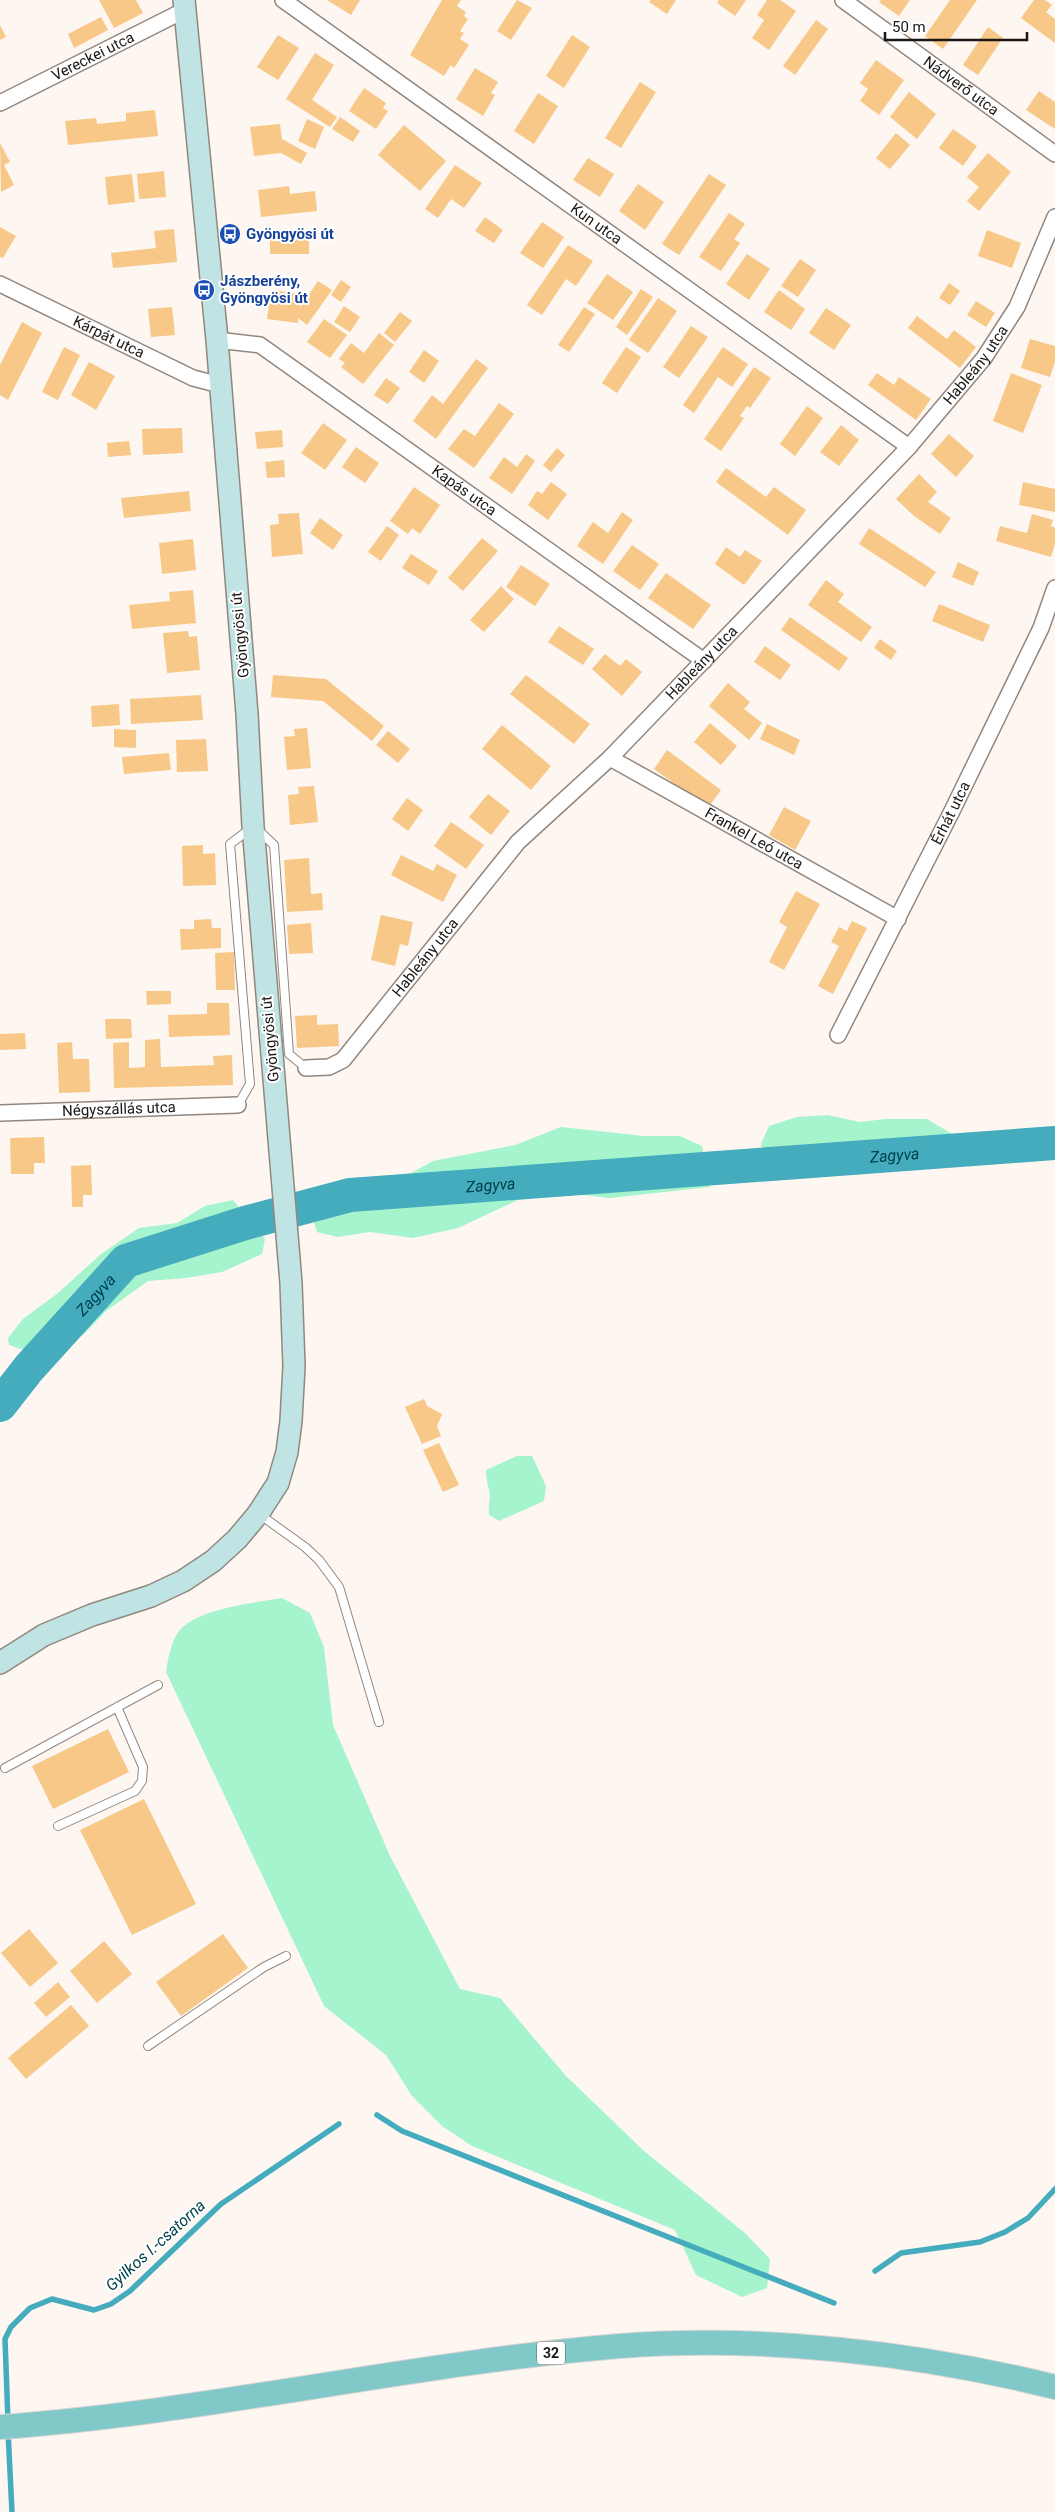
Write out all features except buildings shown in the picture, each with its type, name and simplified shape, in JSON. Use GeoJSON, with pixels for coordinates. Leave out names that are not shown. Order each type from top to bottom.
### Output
{"type":"FeatureCollection","features":[{"type":"Feature","properties":{"kind":"main road","name":"32"},"geometry":{"type":"LineString","coordinates":[[0,2428],[105,2417],[486,2360],[622,2346],[765,2344],[873,2353],[961,2366],[1055,2386]]}},
{"type":"Feature","properties":{"kind":"street","name":"Kun utca"},"geometry":{"type":"LineString","coordinates":[[283,0],[910,447]]}},
{"type":"Feature","properties":{"kind":"street","name":"Nádverő utca"},"geometry":{"type":"LineString","coordinates":[[843,0],[1055,154]]}},
{"type":"Feature","properties":{"kind":"street","name":"Vereckei utca"},"geometry":{"type":"LineString","coordinates":[[0,103],[185,5]]}},
{"type":"Feature","properties":{"kind":"street","name":"Gyöngyösi út"},"geometry":{"type":"LineString","coordinates":[[0,1663],[44,1635],[92,1615],[151,1596],[182,1581],[213,1561],[238,1539],[258,1514],[278,1483],[287,1452],[293,1391],[291,1283],[253,826],[247,714],[217,340],[185,5]]}},
{"type":"Feature","properties":{"kind":"street","name":"Hableány utca"},"geometry":{"type":"LineString","coordinates":[[306,1068],[329,1067],[343,1060],[518,842],[610,758],[910,447],[984,358],[1017,307],[1055,217]]}},
{"type":"Feature","properties":{"kind":"street","name":"Kárpát utca"},"geometry":{"type":"LineString","coordinates":[[0,284],[193,378],[220,385]]}},
{"type":"Feature","properties":{"kind":"street","name":"Kapás utca"},"geometry":{"type":"LineString","coordinates":[[217,340],[260,345],[704,661]]}},
{"type":"Feature","properties":{"kind":"street","name":"Érhát utca"},"geometry":{"type":"LineString","coordinates":[[838,1035],[898,920],[1041,628],[1055,588]]}},
{"type":"Feature","properties":{"kind":"street","name":"Frankel Leó utca"},"geometry":{"type":"LineString","coordinates":[[610,758],[898,920]]}},
{"type":"Feature","properties":{"kind":"street","name":"Négyszállás utca"},"geometry":{"type":"LineString","coordinates":[[0,1113],[238,1105]]}},
{"type":"Feature","properties":{"kind":"lane"},"geometry":{"type":"LineString","coordinates":[[238,1105],[250,1084],[230,844],[253,826],[274,845],[289,1054],[306,1068]]}},
{"type":"Feature","properties":{"kind":"lane"},"geometry":{"type":"LineString","coordinates":[[258,1514],[305,1546],[324,1566],[339,1587],[378,1722]]}},
{"type":"Feature","properties":{"kind":"lane"},"geometry":{"type":"LineString","coordinates":[[5,1768],[158,1685]]}},
{"type":"Feature","properties":{"kind":"lane"},"geometry":{"type":"LineString","coordinates":[[58,1826],[135,1791],[142,1781],[143,1767],[117,1708]]}},
{"type":"Feature","properties":{"kind":"lane"},"geometry":{"type":"LineString","coordinates":[[148,2046],[264,1967],[286,1956]]}},
{"type":"Feature","properties":{"kind":"green space"},"geometry":{"type":"Polygon","coordinates":[[[828,1115],[860,1122],[885,1119],[927,1119],[954,1135],[951,1162],[766,1176],[761,1144],[769,1126],[797,1117],[828,1115]]]}},
{"type":"Feature","properties":{"kind":"green space"},"geometry":{"type":"Polygon","coordinates":[[[561,1127],[644,1136],[680,1136],[702,1146],[710,1187],[610,1198],[564,1193],[518,1200],[458,1228],[413,1238],[370,1232],[338,1237],[317,1232],[313,1219],[338,1186],[411,1173],[433,1161],[515,1145],[561,1127]]]}},
{"type":"Feature","properties":{"kind":"green space"},"geometry":{"type":"Polygon","coordinates":[[[233,1200],[265,1239],[262,1254],[222,1272],[186,1278],[148,1281],[106,1311],[83,1335],[27,1351],[9,1345],[8,1338],[23,1319],[58,1293],[101,1254],[139,1228],[177,1223],[205,1206],[233,1200]]]}},
{"type":"Feature","properties":{"kind":"green space"},"geometry":{"type":"Polygon","coordinates":[[[517,1456],[532,1456],[546,1486],[544,1501],[499,1521],[489,1515],[490,1494],[486,1470],[517,1456]]]}},
{"type":"Feature","properties":{"kind":"green space"},"geometry":{"type":"Polygon","coordinates":[[[282,1598],[310,1613],[324,1647],[333,1725],[390,1856],[460,1989],[500,1998],[566,2076],[644,2151],[746,2234],[770,2259],[767,2288],[742,2297],[696,2275],[675,2230],[472,2146],[442,2126],[412,2096],[386,2055],[324,2006],[166,1672],[174,1640],[179,1631],[188,1623],[199,1617],[227,1608],[282,1598]]]}},
{"type":"Feature","properties":{"kind":"waterway","name":"Zagyva"},"geometry":{"type":"LineString","coordinates":[[0,1405],[29,1368],[126,1261],[245,1223],[350,1195],[1055,1143]]}},
{"type":"Feature","properties":{"kind":"waterway"},"geometry":{"type":"LineString","coordinates":[[377,2115],[402,2131],[834,2303]]}},
{"type":"Feature","properties":{"kind":"waterway","name":"Gyilkos I.-csatorna"},"geometry":{"type":"LineString","coordinates":[[8,2422],[5,2339],[11,2327],[30,2308],[52,2299],[94,2310],[111,2304],[130,2291],[221,2204],[339,2124]]}},
{"type":"Feature","properties":{"kind":"waterway","name":"Gyilkos I.-csatorna"},"geometry":{"type":"LineString","coordinates":[[875,2271],[901,2253],[980,2242],[1005,2232],[1028,2218],[1055,2189]]}},
{"type":"Feature","properties":{"kind":"waterway","name":"Gyilkos I.-csatorna"},"geometry":{"type":"LineString","coordinates":[[8,2431],[12,2512]]}},
{"type":"Feature","properties":{"kind":"place","name":"Gyöngyösi út"},"geometry":{"type":"Point","coordinates":[230,234]}},
{"type":"Feature","properties":{"kind":"place","name":"Jászberény, Gyöngyösi út"},"geometry":{"type":"Point","coordinates":[204,290]}}]}
